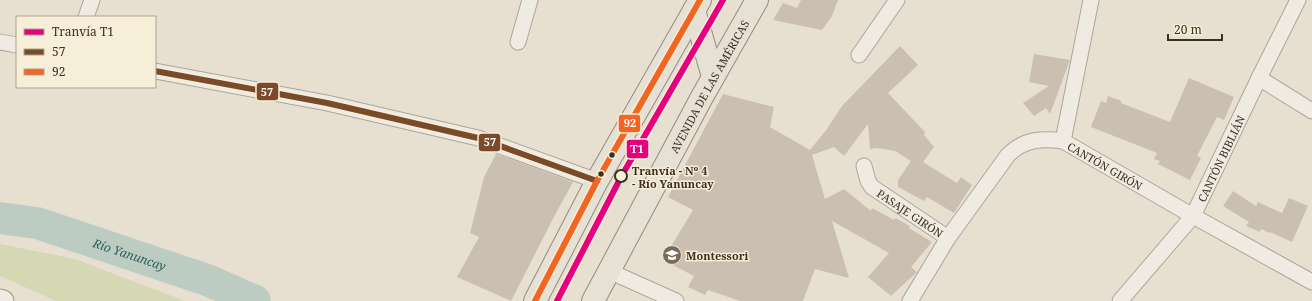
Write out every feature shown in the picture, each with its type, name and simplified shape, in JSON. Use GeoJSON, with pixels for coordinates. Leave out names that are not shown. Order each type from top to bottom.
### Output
{"type":"FeatureCollection","features":[{"type":"Feature","properties":{"kind":"main road","name":"AVENIDA DE LAS AMÉRICAS"},"geometry":{"type":"LineString","coordinates":[[593,301],[713,77],[757,0]]}},
{"type":"Feature","properties":{"kind":"main road"},"geometry":{"type":"LineString","coordinates":[[697,5],[713,77]]}},
{"type":"Feature","properties":{"kind":"main road"},"geometry":{"type":"LineString","coordinates":[[535,301],[597,181],[697,5]]}},
{"type":"Feature","properties":{"kind":"street"},"geometry":{"type":"LineString","coordinates":[[86,16],[92,0]]}},
{"type":"Feature","properties":{"kind":"street"},"geometry":{"type":"LineString","coordinates":[[518,42],[530,0]]}},
{"type":"Feature","properties":{"kind":"street"},"geometry":{"type":"LineString","coordinates":[[859,55],[897,0]]}},
{"type":"Feature","properties":{"kind":"street"},"geometry":{"type":"LineString","coordinates":[[1063,141],[1091,0]]}},
{"type":"Feature","properties":{"kind":"street","name":"CANTÓN BIBLIÁN"},"geometry":{"type":"LineString","coordinates":[[1120,301],[1193,216],[1298,0]]}},
{"type":"Feature","properties":{"kind":"street"},"geometry":{"type":"LineString","coordinates":[[0,42],[16,45]]}},
{"type":"Feature","properties":{"kind":"street"},"geometry":{"type":"LineString","coordinates":[[156,71],[327,103],[478,138],[597,181]]}},
{"type":"Feature","properties":{"kind":"street"},"geometry":{"type":"LineString","coordinates":[[1259,78],[1312,111]]}},
{"type":"Feature","properties":{"kind":"street","name":"CANTÓN GIRÓN"},"geometry":{"type":"LineString","coordinates":[[910,301],[948,238],[1008,155],[1014,149],[1032,141],[1045,139],[1063,141],[1193,216],[1312,282]]}},
{"type":"Feature","properties":{"kind":"street","name":"PASAJE GIRÓN"},"geometry":{"type":"LineString","coordinates":[[864,166],[868,181],[872,187],[948,238]]}},
{"type":"Feature","properties":{"kind":"street"},"geometry":{"type":"LineString","coordinates":[[609,271],[676,301]]}},
{"type":"Feature","properties":{"kind":"green space"},"geometry":{"type":"Polygon","coordinates":[[[0,244],[75,259],[185,301],[56,301],[0,276],[0,244]]]}},
{"type":"Feature","properties":{"kind":"building"},"geometry":{"type":"Polygon","coordinates":[[[801,0],[838,0],[832,16],[822,30],[773,20],[783,3],[797,8],[801,0]]]}},
{"type":"Feature","properties":{"kind":"building"},"geometry":{"type":"Polygon","coordinates":[[[900,46],[918,65],[888,93],[925,132],[924,135],[934,147],[923,162],[957,183],[961,177],[972,185],[954,213],[927,197],[924,201],[898,187],[898,180],[911,161],[895,151],[877,148],[870,149],[868,124],[844,156],[834,147],[812,155],[825,199],[844,189],[871,211],[872,208],[894,220],[895,218],[910,226],[909,228],[932,242],[911,267],[917,272],[891,296],[868,277],[889,253],[832,221],[849,278],[815,269],[803,301],[740,301],[708,290],[705,295],[688,287],[694,276],[663,260],[693,210],[668,197],[723,94],[774,107],[770,127],[810,150],[827,129],[842,106],[900,46]]]}},
{"type":"Feature","properties":{"kind":"building"},"geometry":{"type":"Polygon","coordinates":[[[1034,54],[1070,60],[1050,114],[1046,108],[1034,116],[1023,103],[1049,86],[1029,82],[1034,54]]]}},
{"type":"Feature","properties":{"kind":"building"},"geometry":{"type":"Polygon","coordinates":[[[1189,78],[1234,97],[1224,120],[1217,117],[1197,156],[1201,158],[1190,180],[1158,164],[1160,161],[1154,159],[1157,153],[1091,127],[1101,101],[1106,103],[1108,96],[1121,101],[1121,103],[1170,122],[1189,78]]]}},
{"type":"Feature","properties":{"kind":"building"},"geometry":{"type":"Polygon","coordinates":[[[496,154],[573,182],[511,301],[457,277],[479,237],[470,233],[484,177],[496,154]]]}},
{"type":"Feature","properties":{"kind":"building"},"geometry":{"type":"Polygon","coordinates":[[[1233,191],[1256,206],[1258,202],[1282,213],[1289,198],[1308,206],[1292,242],[1270,232],[1269,233],[1261,229],[1260,232],[1246,226],[1249,222],[1223,206],[1233,191]]]}},
{"type":"Feature","properties":{"kind":"waterway","name":"Río Yanuncay"},"geometry":{"type":"LineString","coordinates":[[0,218],[37,223],[207,280],[255,301]]}},
{"type":"Feature","properties":{"kind":"tram line","name":"T1"},"geometry":{"type":"LineString","coordinates":[[557,301],[621,177],[723,0]]}},
{"type":"Feature","properties":{"kind":"transit line","name":"92"},"geometry":{"type":"LineString","coordinates":[[535,301],[597,181],[700,0]]}},
{"type":"Feature","properties":{"kind":"transit line","name":"57"},"geometry":{"type":"LineString","coordinates":[[156,71],[327,103],[478,138],[597,181]]}},
{"type":"Feature","properties":{"kind":"place","name":"Tranvía - Nº 4 - Río Yanuncay"},"geometry":{"type":"Point","coordinates":[621,176]}},
{"type":"Feature","properties":{"kind":"place","name":"Montessori"},"geometry":{"type":"Point","coordinates":[672,255]}}]}
